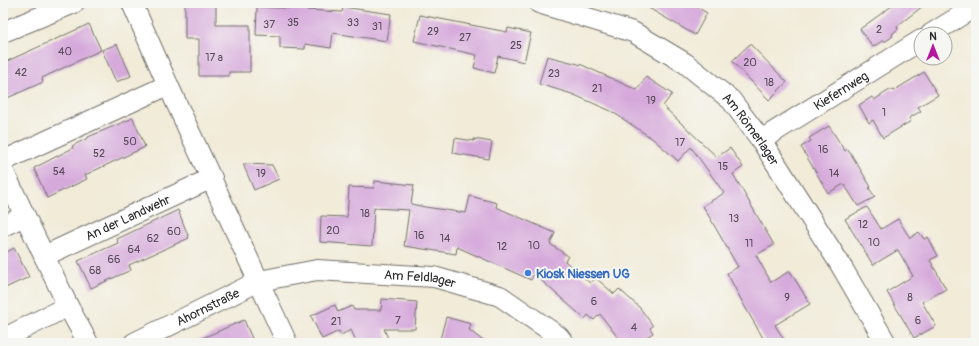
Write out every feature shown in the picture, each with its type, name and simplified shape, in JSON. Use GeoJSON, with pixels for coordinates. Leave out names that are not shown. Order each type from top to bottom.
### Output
{"type":"FeatureCollection","features":[{"type":"Feature","properties":{"kind":"street"},"geometry":{"type":"LineString","coordinates":[[3,32],[74,3]]}},
{"type":"Feature","properties":{"kind":"street"},"geometry":{"type":"LineString","coordinates":[[132,3],[168,85],[287,343]]}},
{"type":"Feature","properties":{"kind":"street","name":"Am Römerlager"},"geometry":{"type":"LineString","coordinates":[[539,3],[633,32],[685,63],[730,100],[762,140],[840,264],[886,343]]}},
{"type":"Feature","properties":{"kind":"street"},"geometry":{"type":"LineString","coordinates":[[944,26],[976,6]]}},
{"type":"Feature","properties":{"kind":"street","name":"Kiefernweg"},"geometry":{"type":"LineString","coordinates":[[762,140],[913,45]]}},
{"type":"Feature","properties":{"kind":"street"},"geometry":{"type":"LineString","coordinates":[[3,161],[168,85]]}},
{"type":"Feature","properties":{"kind":"street"},"geometry":{"type":"LineString","coordinates":[[3,170],[68,306],[88,343]]}},
{"type":"Feature","properties":{"kind":"street","name":"An der Landwehr"},"geometry":{"type":"LineString","coordinates":[[44,256],[212,178]]}},
{"type":"Feature","properties":{"kind":"street"},"geometry":{"type":"LineString","coordinates":[[3,226],[25,216]]}},
{"type":"Feature","properties":{"kind":"street","name":"Am Feldlager"},"geometry":{"type":"LineString","coordinates":[[259,281],[316,270],[434,277],[500,296],[558,336],[564,343]]}},
{"type":"Feature","properties":{"kind":"street","name":"Ahornstraße"},"geometry":{"type":"LineString","coordinates":[[134,343],[259,281]]}},
{"type":"Feature","properties":{"kind":"street"},"geometry":{"type":"LineString","coordinates":[[3,339],[68,306]]}},
{"type":"Feature","properties":{"kind":"building"},"geometry":{"type":"Polygon","coordinates":[[[185,3],[216,3],[216,25],[250,25],[250,72],[229,72],[229,76],[199,76],[199,39],[185,39],[185,3]]]}},
{"type":"Feature","properties":{"kind":"building"},"geometry":{"type":"Polygon","coordinates":[[[640,3],[690,3],[707,13],[695,35],[640,3]]]}},
{"type":"Feature","properties":{"kind":"building"},"geometry":{"type":"Polygon","coordinates":[[[896,3],[927,3],[897,26],[898,29],[893,33],[892,37],[873,47],[860,29],[896,3]]]}},
{"type":"Feature","properties":{"kind":"building"},"geometry":{"type":"Polygon","coordinates":[[[257,7],[342,12],[343,7],[391,14],[387,41],[333,33],[331,48],[305,44],[305,49],[280,48],[280,36],[256,35],[257,7]]]}},
{"type":"Feature","properties":{"kind":"building"},"geometry":{"type":"Polygon","coordinates":[[[420,15],[507,32],[508,28],[531,33],[524,62],[498,56],[494,73],[474,68],[477,55],[414,41],[420,15]]]}},
{"type":"Feature","properties":{"kind":"building"},"geometry":{"type":"Polygon","coordinates":[[[89,24],[101,50],[42,78],[43,82],[3,100],[3,63],[89,24]]]}},
{"type":"Feature","properties":{"kind":"building"},"geometry":{"type":"Polygon","coordinates":[[[117,44],[131,76],[116,82],[102,50],[117,44]]]}},
{"type":"Feature","properties":{"kind":"building"},"geometry":{"type":"Polygon","coordinates":[[[750,44],[787,82],[769,100],[732,61],[750,44]]]}},
{"type":"Feature","properties":{"kind":"building"},"geometry":{"type":"Polygon","coordinates":[[[547,56],[582,65],[637,90],[646,77],[672,94],[663,106],[717,157],[730,148],[743,167],[733,174],[774,245],[756,255],[771,282],[790,271],[810,304],[775,325],[786,343],[766,343],[727,273],[738,267],[703,206],[724,193],[691,147],[678,161],[653,139],[611,111],[572,94],[539,84],[547,56]]]}},
{"type":"Feature","properties":{"kind":"building"},"geometry":{"type":"Polygon","coordinates":[[[924,72],[938,95],[918,107],[921,111],[909,118],[911,121],[883,138],[873,120],[869,123],[859,105],[872,97],[874,100],[891,89],[893,91],[924,72]]]}},
{"type":"Feature","properties":{"kind":"building"},"geometry":{"type":"Polygon","coordinates":[[[133,118],[145,147],[85,175],[87,179],[47,198],[34,168],[73,148],[72,146],[88,137],[133,118]]]}},
{"type":"Feature","properties":{"kind":"building"},"geometry":{"type":"Polygon","coordinates":[[[829,126],[845,151],[848,149],[871,187],[869,188],[875,197],[858,206],[844,184],[828,193],[801,147],[811,141],[809,138],[829,126]]]}},
{"type":"Feature","properties":{"kind":"building"},"geometry":{"type":"Polygon","coordinates":[[[455,138],[492,142],[489,159],[453,153],[455,138]]]}},
{"type":"Feature","properties":{"kind":"building"},"geometry":{"type":"Polygon","coordinates":[[[243,164],[272,165],[279,179],[254,190],[243,164]]]}},
{"type":"Feature","properties":{"kind":"building"},"geometry":{"type":"Polygon","coordinates":[[[375,181],[414,185],[411,204],[425,207],[466,213],[470,196],[497,203],[496,207],[555,233],[550,244],[568,256],[565,261],[590,283],[596,278],[614,294],[619,289],[640,308],[653,326],[650,328],[653,333],[638,343],[622,343],[600,314],[594,320],[588,315],[585,319],[534,274],[531,280],[457,247],[456,254],[404,246],[409,210],[374,208],[372,246],[320,242],[321,216],[347,217],[349,187],[374,188],[375,181]]]}},
{"type":"Feature","properties":{"kind":"building"},"geometry":{"type":"Polygon","coordinates":[[[867,207],[881,229],[898,219],[910,238],[919,232],[924,239],[928,237],[938,256],[930,260],[946,289],[922,302],[936,326],[914,338],[887,292],[913,276],[898,250],[873,265],[845,219],[867,207]]]}},
{"type":"Feature","properties":{"kind":"building"},"geometry":{"type":"Polygon","coordinates":[[[178,210],[189,238],[129,265],[131,270],[91,288],[78,261],[118,243],[117,239],[178,210]]]}},
{"type":"Feature","properties":{"kind":"building"},"geometry":{"type":"Polygon","coordinates":[[[14,248],[29,277],[3,289],[3,254],[14,248]]]}},
{"type":"Feature","properties":{"kind":"building"},"geometry":{"type":"Polygon","coordinates":[[[382,299],[417,302],[415,329],[384,329],[390,343],[357,343],[351,330],[341,335],[339,331],[322,339],[311,316],[335,305],[338,312],[352,306],[354,310],[381,310],[382,299]]]}},
{"type":"Feature","properties":{"kind":"building"},"geometry":{"type":"Polygon","coordinates":[[[446,317],[471,324],[469,330],[486,343],[439,343],[446,317]]]}},
{"type":"Feature","properties":{"kind":"building"},"geometry":{"type":"Polygon","coordinates":[[[244,320],[254,343],[191,343],[244,320]]]}},
{"type":"Feature","properties":{"kind":"place","name":"Kiosk Niessen UG"},"geometry":{"type":"Point","coordinates":[528,273]}}]}
